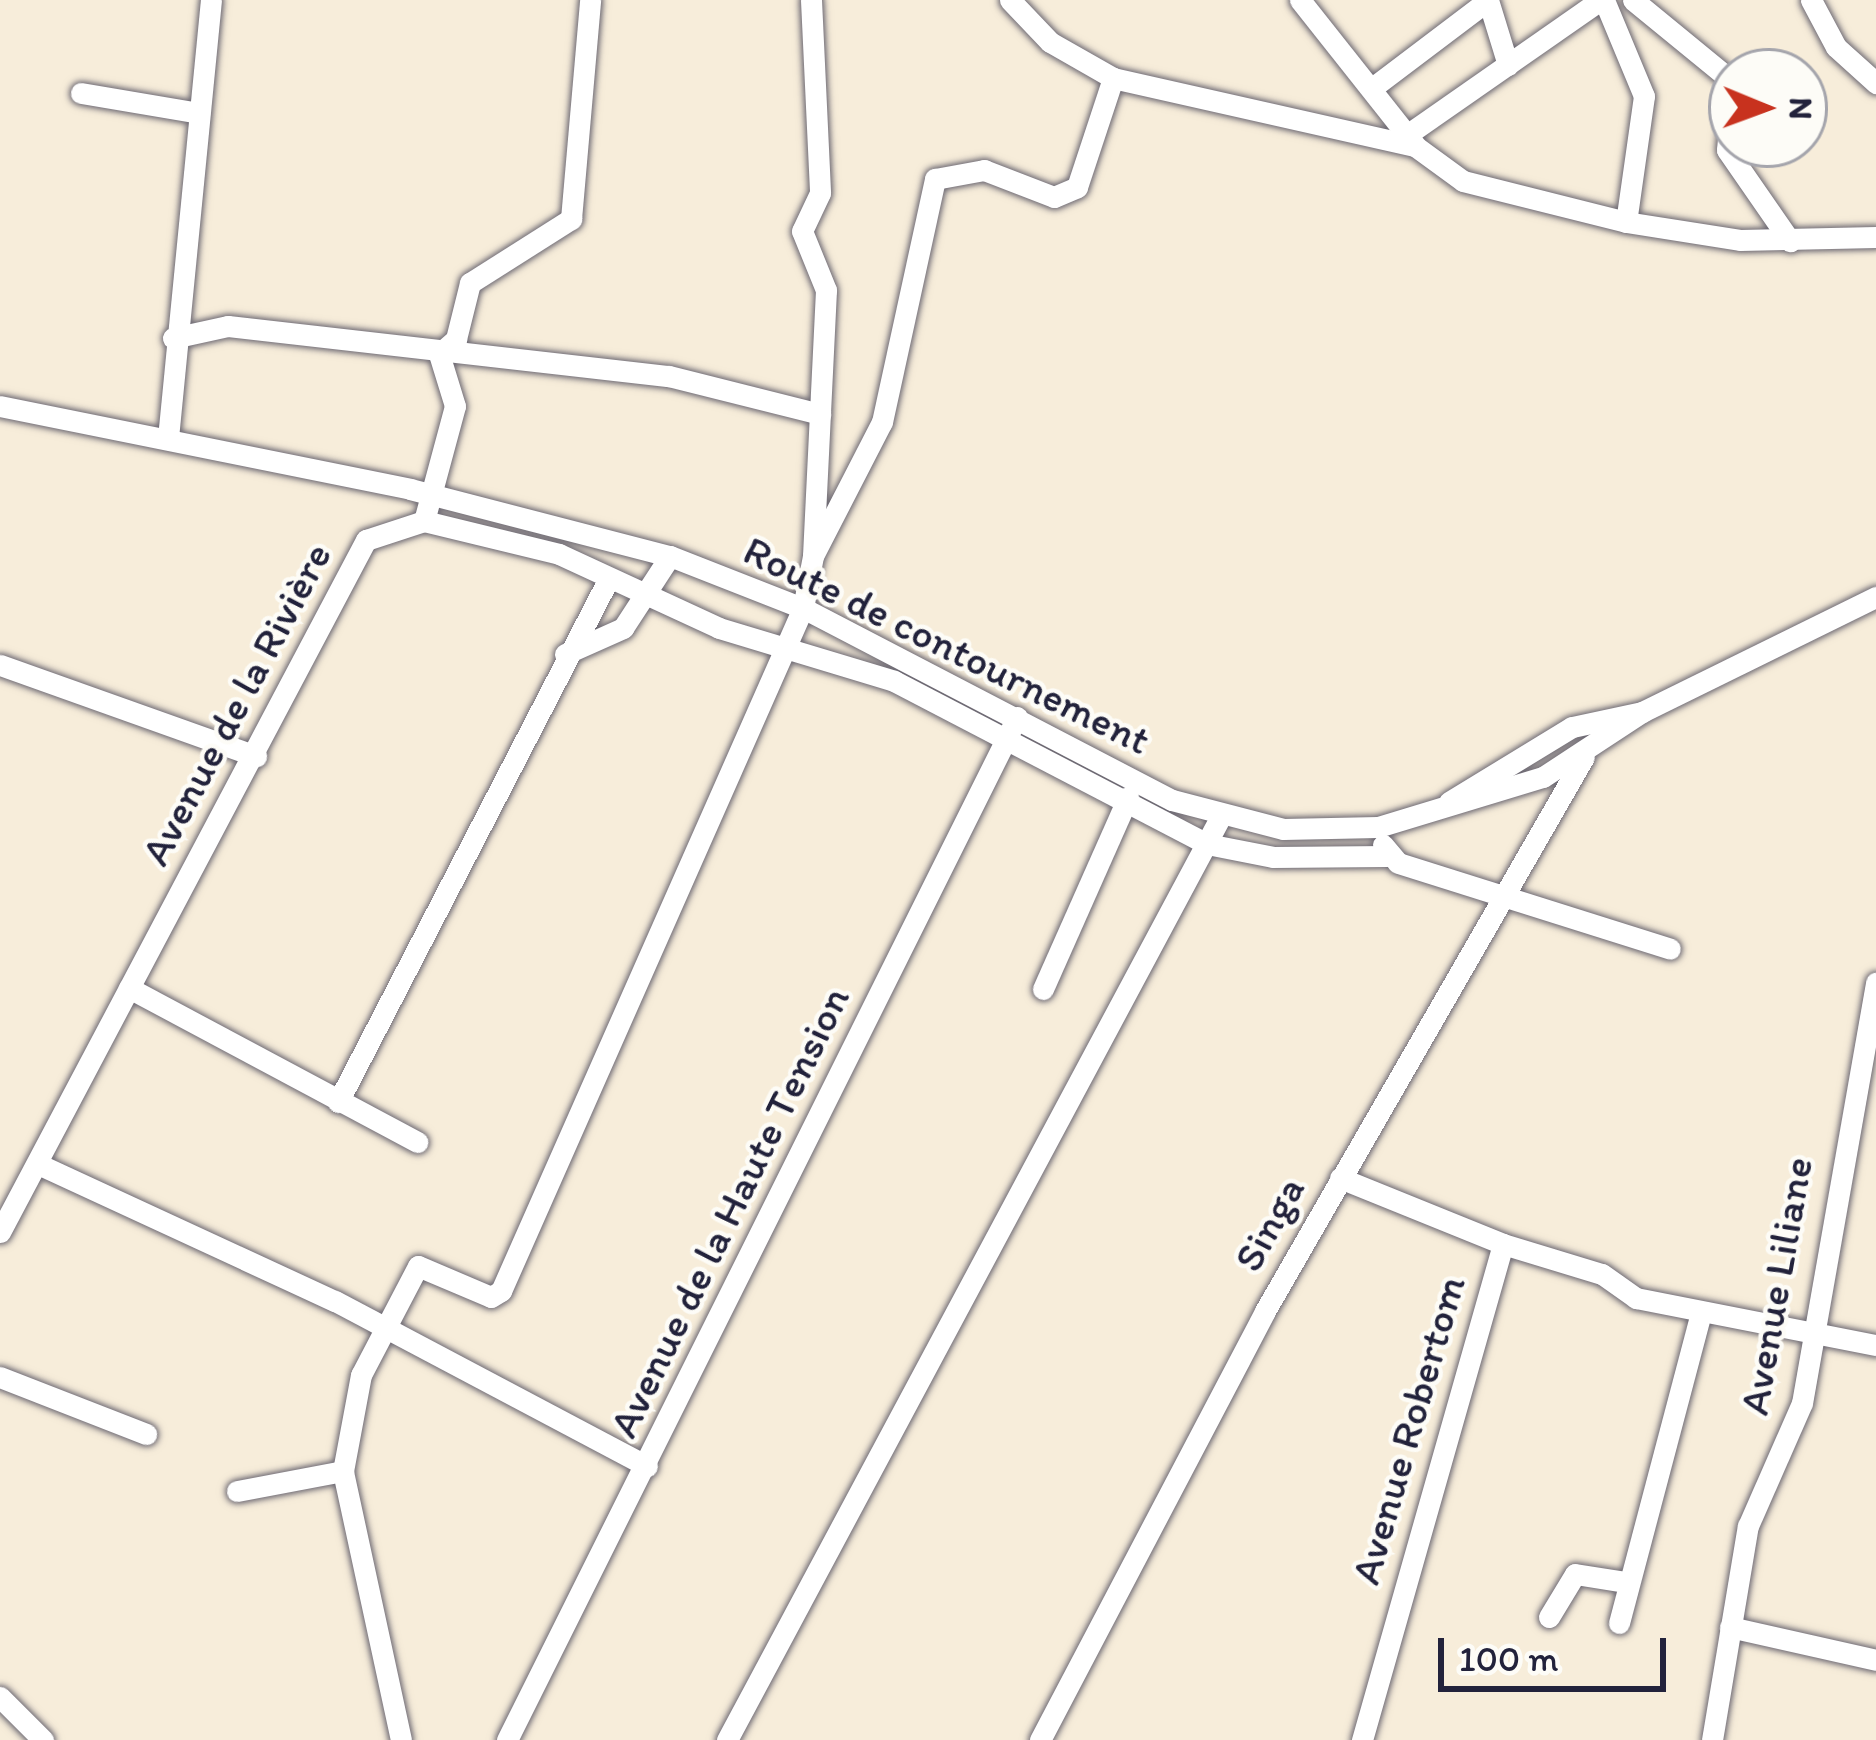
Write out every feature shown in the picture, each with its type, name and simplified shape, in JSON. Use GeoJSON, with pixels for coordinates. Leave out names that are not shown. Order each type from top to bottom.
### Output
{"type":"FeatureCollection","features":[{"type":"Feature","properties":{"kind":"street"},"geometry":{"type":"LineString","coordinates":[[168,438],[173,338],[211,0]]}},
{"type":"Feature","properties":{"kind":"street"},"geometry":{"type":"LineString","coordinates":[[439,354],[455,339],[470,283],[571,219],[590,0]]}},
{"type":"Feature","properties":{"kind":"street"},"geometry":{"type":"LineString","coordinates":[[400,1740],[344,1471],[361,1375],[423,1264],[491,1297],[501,1291],[802,608],[813,556],[826,290],[802,231],[820,194],[811,0]]}},
{"type":"Feature","properties":{"kind":"street"},"geometry":{"type":"LineString","coordinates":[[1010,0],[1050,42],[1112,78],[1413,139],[1508,64],[1602,0],[1644,96],[1625,222]]}},
{"type":"Feature","properties":{"kind":"street"},"geometry":{"type":"LineString","coordinates":[[1300,0],[1376,85],[1413,139],[1462,181],[1625,222],[1790,241],[1876,237]]}},
{"type":"Feature","properties":{"kind":"street"},"geometry":{"type":"LineString","coordinates":[[1376,85],[1488,0],[1508,64]]}},
{"type":"Feature","properties":{"kind":"street"},"geometry":{"type":"LineString","coordinates":[[1633,0],[1708,61]]}},
{"type":"Feature","properties":{"kind":"street"},"geometry":{"type":"LineString","coordinates":[[1811,0],[1836,47],[1876,83]]}},
{"type":"Feature","properties":{"kind":"street"},"geometry":{"type":"LineString","coordinates":[[813,556],[882,422],[926,190],[947,172],[984,170],[1054,197],[1078,187],[1112,78]]}},
{"type":"Feature","properties":{"kind":"street"},"geometry":{"type":"LineString","coordinates":[[81,93],[199,112]]}},
{"type":"Feature","properties":{"kind":"street"},"geometry":{"type":"LineString","coordinates":[[1739,168],[1790,241]]}},
{"type":"Feature","properties":{"kind":"street"},"geometry":{"type":"LineString","coordinates":[[173,338],[201,324],[669,376],[820,414]]}},
{"type":"Feature","properties":{"kind":"street"},"geometry":{"type":"LineString","coordinates":[[439,354],[455,406],[424,521],[559,554],[649,598],[894,681],[1124,806],[1207,844],[1273,857],[1387,856],[1501,890],[1670,950]]}},
{"type":"Feature","properties":{"kind":"street","name":"Route de contournement"},"geometry":{"type":"LineString","coordinates":[[0,406],[433,494],[670,556],[802,608],[1135,780],[1220,818],[1378,827],[1585,756],[1642,712]]}},
{"type":"Feature","properties":{"kind":"street","name":"Avenue de la Rivière"},"geometry":{"type":"LineString","coordinates":[[0,1232],[256,756],[366,540],[424,521]]}},
{"type":"Feature","properties":{"kind":"street"},"geometry":{"type":"LineString","coordinates":[[565,654],[612,638],[649,598],[670,556]]}},
{"type":"Feature","properties":{"kind":"street"},"geometry":{"type":"LineString","coordinates":[[338,1102],[565,654],[609,578]]}},
{"type":"Feature","properties":{"kind":"street","name":"Route de contournement"},"geometry":{"type":"LineString","coordinates":[[1437,810],[1528,748],[1642,712],[1876,597]]}},
{"type":"Feature","properties":{"kind":"street"},"geometry":{"type":"LineString","coordinates":[[0,665],[256,756]]}},
{"type":"Feature","properties":{"kind":"street","name":"Avenue de la Haute Tension"},"geometry":{"type":"LineString","coordinates":[[507,1740],[1017,717]]}},
{"type":"Feature","properties":{"kind":"street","name":"Singa"},"geometry":{"type":"LineString","coordinates":[[1040,1740],[1340,1178],[1501,890],[1585,756]]}},
{"type":"Feature","properties":{"kind":"street"},"geometry":{"type":"LineString","coordinates":[[1043,989],[1135,780]]}},
{"type":"Feature","properties":{"kind":"street"},"geometry":{"type":"LineString","coordinates":[[727,1740],[1220,818]]}},
{"type":"Feature","properties":{"kind":"street"},"geometry":{"type":"LineString","coordinates":[[1378,827],[1387,856]]}},
{"type":"Feature","properties":{"kind":"street","name":"Avenue Liliane"},"geometry":{"type":"LineString","coordinates":[[1712,1740],[1748,1526],[1802,1402],[1876,982]]}},
{"type":"Feature","properties":{"kind":"street"},"geometry":{"type":"LineString","coordinates":[[129,988],[418,1142]]}},
{"type":"Feature","properties":{"kind":"street"},"geometry":{"type":"LineString","coordinates":[[38,1164],[385,1326],[647,1466]]}},
{"type":"Feature","properties":{"kind":"street","name":"Avenue Robertom"},"geometry":{"type":"LineString","coordinates":[[1340,1178],[1503,1244],[1362,1740]]}},
{"type":"Feature","properties":{"kind":"street"},"geometry":{"type":"LineString","coordinates":[[1503,1244],[1701,1312],[1876,1345]]}},
{"type":"Feature","properties":{"kind":"street"},"geometry":{"type":"LineString","coordinates":[[1619,1623],[1626,1582],[1701,1312]]}},
{"type":"Feature","properties":{"kind":"street"},"geometry":{"type":"LineString","coordinates":[[0,1377],[146,1434]]}},
{"type":"Feature","properties":{"kind":"street"},"geometry":{"type":"LineString","coordinates":[[237,1491],[344,1471]]}},
{"type":"Feature","properties":{"kind":"street"},"geometry":{"type":"LineString","coordinates":[[1549,1617],[1575,1574],[1626,1582]]}},
{"type":"Feature","properties":{"kind":"street"},"geometry":{"type":"LineString","coordinates":[[1730,1627],[1876,1660]]}},
{"type":"Feature","properties":{"kind":"street"},"geometry":{"type":"LineString","coordinates":[[0,1697],[43,1740]]}}]}
